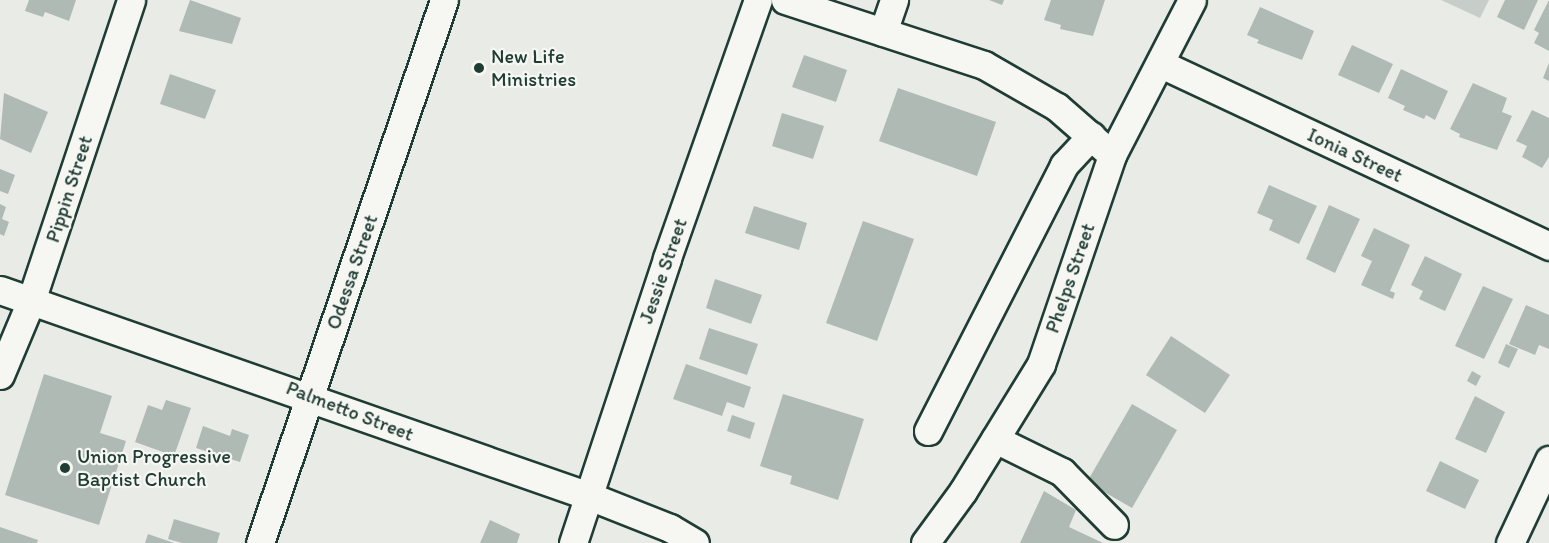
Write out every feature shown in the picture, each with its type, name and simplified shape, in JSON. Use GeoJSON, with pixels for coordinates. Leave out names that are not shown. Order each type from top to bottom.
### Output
{"type":"FeatureCollection","features":[{"type":"Feature","properties":{"kind":"street","name":"Pippin Street"},"geometry":{"type":"LineString","coordinates":[[0,375],[15,332],[32,301],[131,0]]}},
{"type":"Feature","properties":{"kind":"street","name":"Odessa Street"},"geometry":{"type":"LineString","coordinates":[[260,543],[444,0]]}},
{"type":"Feature","properties":{"kind":"street","name":"Jessie Street"},"geometry":{"type":"LineString","coordinates":[[573,543],[667,258],[758,0]]}},
{"type":"Feature","properties":{"kind":"street"},"geometry":{"type":"LineString","coordinates":[[785,0],[984,65],[1057,106],[1112,156]]}},
{"type":"Feature","properties":{"kind":"street"},"geometry":{"type":"LineString","coordinates":[[883,32],[894,0]]}},
{"type":"Feature","properties":{"kind":"street","name":"Phelps Street"},"geometry":{"type":"LineString","coordinates":[[925,543],[995,439],[1041,364],[1112,156],[1192,0]]}},
{"type":"Feature","properties":{"kind":"street","name":"Ionia Street"},"geometry":{"type":"LineString","coordinates":[[1161,64],[1549,246]]}},
{"type":"Feature","properties":{"kind":"street"},"geometry":{"type":"LineString","coordinates":[[928,431],[1064,165],[1091,136]]}},
{"type":"Feature","properties":{"kind":"street","name":"Palmetto Street"},"geometry":{"type":"LineString","coordinates":[[0,290],[590,496],[670,528],[695,543]]}},
{"type":"Feature","properties":{"kind":"street"},"geometry":{"type":"LineString","coordinates":[[995,439],[1062,472],[1114,525]]}},
{"type":"Feature","properties":{"kind":"street"},"geometry":{"type":"LineString","coordinates":[[1510,543],[1549,460]]}},
{"type":"Feature","properties":{"kind":"shaded area"},"geometry":{"type":"Polygon","coordinates":[[[1441,0],[1489,0],[1480,18],[1441,0]]]}},
{"type":"Feature","properties":{"kind":"building"},"geometry":{"type":"Polygon","coordinates":[[[29,0],[76,0],[69,21],[45,12],[43,17],[25,11],[29,0]]]}},
{"type":"Feature","properties":{"kind":"building"},"geometry":{"type":"Polygon","coordinates":[[[190,0],[241,18],[232,44],[179,31],[190,0]]]}},
{"type":"Feature","properties":{"kind":"building"},"geometry":{"type":"Polygon","coordinates":[[[989,0],[1004,0],[1002,5],[989,0]]]}},
{"type":"Feature","properties":{"kind":"building"},"geometry":{"type":"Polygon","coordinates":[[[1051,0],[1105,0],[1093,36],[1060,29],[1061,25],[1044,20],[1051,0]]]}},
{"type":"Feature","properties":{"kind":"building"},"geometry":{"type":"Polygon","coordinates":[[[1505,0],[1538,0],[1524,30],[1497,17],[1505,0]]]}},
{"type":"Feature","properties":{"kind":"building"},"geometry":{"type":"Polygon","coordinates":[[[1549,0],[1549,51],[1534,43],[1539,33],[1534,30],[1549,0]]]}},
{"type":"Feature","properties":{"kind":"building"},"geometry":{"type":"Polygon","coordinates":[[[1260,7],[1314,31],[1302,60],[1257,43],[1259,40],[1247,35],[1260,7]]]}},
{"type":"Feature","properties":{"kind":"building"},"geometry":{"type":"Polygon","coordinates":[[[1352,45],[1393,64],[1379,93],[1338,75],[1352,45]]]}},
{"type":"Feature","properties":{"kind":"building"},"geometry":{"type":"Polygon","coordinates":[[[804,55],[847,70],[836,102],[792,87],[804,55]]]}},
{"type":"Feature","properties":{"kind":"building"},"geometry":{"type":"Polygon","coordinates":[[[1549,63],[1549,81],[1543,78],[1549,63]]]}},
{"type":"Feature","properties":{"kind":"building"},"geometry":{"type":"Polygon","coordinates":[[[1401,69],[1448,91],[1435,120],[1426,115],[1424,119],[1403,110],[1405,106],[1388,98],[1401,69]]]}},
{"type":"Feature","properties":{"kind":"building"},"geometry":{"type":"Polygon","coordinates":[[[170,74],[216,90],[205,119],[160,104],[170,74]]]}},
{"type":"Feature","properties":{"kind":"building"},"geometry":{"type":"Polygon","coordinates":[[[1473,83],[1507,98],[1502,112],[1512,116],[1497,150],[1459,137],[1460,134],[1450,129],[1473,83]]]}},
{"type":"Feature","properties":{"kind":"building"},"geometry":{"type":"Polygon","coordinates":[[[898,88],[996,122],[977,176],[879,141],[898,88]]]}},
{"type":"Feature","properties":{"kind":"building"},"geometry":{"type":"Polygon","coordinates":[[[4,93],[48,112],[31,153],[0,139],[4,93]]]}},
{"type":"Feature","properties":{"kind":"building"},"geometry":{"type":"Polygon","coordinates":[[[1532,110],[1549,118],[1549,157],[1542,168],[1522,157],[1527,146],[1516,141],[1532,110]]]}},
{"type":"Feature","properties":{"kind":"building"},"geometry":{"type":"Polygon","coordinates":[[[782,113],[824,126],[813,159],[772,146],[782,113]]]}},
{"type":"Feature","properties":{"kind":"building"},"geometry":{"type":"Polygon","coordinates":[[[0,169],[15,175],[8,194],[0,191],[0,169]]]}},
{"type":"Feature","properties":{"kind":"building"},"geometry":{"type":"Polygon","coordinates":[[[1269,185],[1317,206],[1299,244],[1269,230],[1273,220],[1257,213],[1269,185]]]}},
{"type":"Feature","properties":{"kind":"building"},"geometry":{"type":"Polygon","coordinates":[[[0,204],[6,207],[2,219],[9,222],[4,236],[0,234],[0,204]]]}},
{"type":"Feature","properties":{"kind":"building"},"geometry":{"type":"Polygon","coordinates":[[[1329,205],[1360,219],[1335,273],[1306,259],[1329,205]]]}},
{"type":"Feature","properties":{"kind":"building"},"geometry":{"type":"Polygon","coordinates":[[[754,206],[807,223],[799,250],[745,233],[754,206]]]}},
{"type":"Feature","properties":{"kind":"building"},"geometry":{"type":"Polygon","coordinates":[[[863,221],[914,239],[877,341],[826,323],[863,221]]]}},
{"type":"Feature","properties":{"kind":"building"},"geometry":{"type":"Polygon","coordinates":[[[1374,228],[1410,245],[1390,291],[1395,293],[1393,299],[1361,285],[1372,261],[1361,256],[1374,228]]]}},
{"type":"Feature","properties":{"kind":"building"},"geometry":{"type":"Polygon","coordinates":[[[1425,256],[1462,274],[1445,311],[1419,299],[1423,291],[1411,285],[1425,256]]]}},
{"type":"Feature","properties":{"kind":"building"},"geometry":{"type":"Polygon","coordinates":[[[715,279],[762,295],[751,324],[706,308],[715,279]]]}},
{"type":"Feature","properties":{"kind":"building"},"geometry":{"type":"Polygon","coordinates":[[[1483,286],[1513,299],[1484,359],[1455,346],[1483,286]]]}},
{"type":"Feature","properties":{"kind":"building"},"geometry":{"type":"Polygon","coordinates":[[[1526,305],[1549,315],[1549,349],[1539,345],[1535,355],[1509,344],[1526,305]]]}},
{"type":"Feature","properties":{"kind":"building"},"geometry":{"type":"Polygon","coordinates":[[[709,328],[758,344],[747,375],[699,359],[709,328]]]}},
{"type":"Feature","properties":{"kind":"building"},"geometry":{"type":"Polygon","coordinates":[[[1171,336],[1230,375],[1205,413],[1146,375],[1171,336]]]}},
{"type":"Feature","properties":{"kind":"building"},"geometry":{"type":"Polygon","coordinates":[[[1506,344],[1518,349],[1509,368],[1498,363],[1506,344]]]}},
{"type":"Feature","properties":{"kind":"building"},"geometry":{"type":"Polygon","coordinates":[[[686,364],[751,387],[744,408],[727,402],[722,416],[673,399],[686,364]]]}},
{"type":"Feature","properties":{"kind":"building"},"geometry":{"type":"Polygon","coordinates":[[[1472,371],[1481,376],[1476,386],[1467,381],[1472,371]]]}},
{"type":"Feature","properties":{"kind":"building","name":"Union Progressive Baptist Church"},"geometry":{"type":"Polygon","coordinates":[[[44,374],[112,396],[100,433],[126,441],[99,525],[5,495],[44,374]]]}},
{"type":"Feature","properties":{"kind":"building"},"geometry":{"type":"Polygon","coordinates":[[[783,394],[864,419],[838,500],[790,484],[792,476],[760,466],[783,394]]]}},
{"type":"Feature","properties":{"kind":"building"},"geometry":{"type":"Polygon","coordinates":[[[1475,396],[1505,412],[1486,453],[1455,439],[1475,396]]]}},
{"type":"Feature","properties":{"kind":"building"},"geometry":{"type":"Polygon","coordinates":[[[166,400],[191,408],[174,456],[135,442],[148,405],[162,410],[166,400]]]}},
{"type":"Feature","properties":{"kind":"building"},"geometry":{"type":"Polygon","coordinates":[[[1132,404],[1177,430],[1132,508],[1087,482],[1132,404]]]}},
{"type":"Feature","properties":{"kind":"building"},"geometry":{"type":"Polygon","coordinates":[[[732,415],[755,423],[750,439],[727,431],[732,415]]]}},
{"type":"Feature","properties":{"kind":"building"},"geometry":{"type":"Polygon","coordinates":[[[203,426],[230,436],[232,429],[249,435],[240,462],[196,448],[203,426]]]}},
{"type":"Feature","properties":{"kind":"building"},"geometry":{"type":"Polygon","coordinates":[[[1440,461],[1479,480],[1465,509],[1426,491],[1440,461]]]}},
{"type":"Feature","properties":{"kind":"building"},"geometry":{"type":"Polygon","coordinates":[[[1044,491],[1076,510],[1069,527],[1103,543],[1020,543],[1044,491]]]}},
{"type":"Feature","properties":{"kind":"building"},"geometry":{"type":"Polygon","coordinates":[[[174,519],[220,533],[217,543],[182,543],[168,539],[174,519]]]}},
{"type":"Feature","properties":{"kind":"building"},"geometry":{"type":"Polygon","coordinates":[[[490,520],[520,534],[517,543],[480,543],[490,520]]]}},
{"type":"Feature","properties":{"kind":"building"},"geometry":{"type":"Polygon","coordinates":[[[0,527],[38,540],[37,543],[0,543],[0,527]]]}},
{"type":"Feature","properties":{"kind":"building"},"geometry":{"type":"Polygon","coordinates":[[[148,534],[174,543],[145,543],[148,534]]]}},
{"type":"Feature","properties":{"kind":"place","name":"New Life Ministries"},"geometry":{"type":"Point","coordinates":[479,68]}},
{"type":"Feature","properties":{"kind":"place","name":"Union Progressive Baptist Church"},"geometry":{"type":"Point","coordinates":[65,468]}}]}
